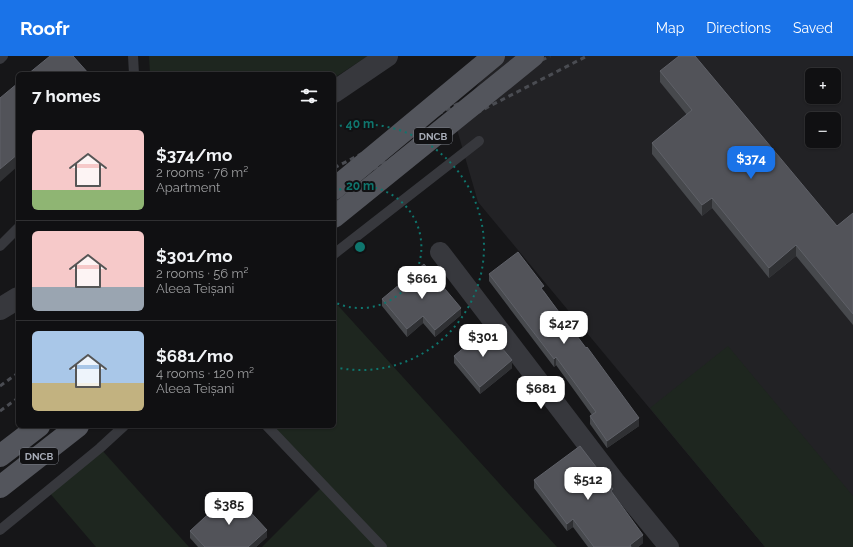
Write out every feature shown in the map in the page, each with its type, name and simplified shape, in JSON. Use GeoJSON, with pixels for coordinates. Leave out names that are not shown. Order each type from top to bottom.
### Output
{"type":"FeatureCollection","features":[{"type":"Feature","properties":{"kind":"main road","name":"DNCB"},"geometry":{"type":"LineString","coordinates":[[336,188],[494,56]]}},
{"type":"Feature","properties":{"kind":"main road","name":"DNCB"},"geometry":{"type":"LineString","coordinates":[[336,215],[533,56]]}},
{"type":"Feature","properties":{"kind":"main road","name":"DNCB"},"geometry":{"type":"LineString","coordinates":[[0,456],[36,428]]}},
{"type":"Feature","properties":{"kind":"main road","name":"DNCB"},"geometry":{"type":"LineString","coordinates":[[0,486],[75,428]]}},
{"type":"Feature","properties":{"kind":"street"},"geometry":{"type":"LineString","coordinates":[[336,91],[388,56]]}},
{"type":"Feature","properties":{"kind":"street"},"geometry":{"type":"LineString","coordinates":[[440,252],[610,475],[669,547]]}},
{"type":"Feature","properties":{"kind":"street"},"geometry":{"type":"LineString","coordinates":[[0,309],[16,299]]}},
{"type":"Feature","properties":{"kind":"lane"},"geometry":{"type":"LineString","coordinates":[[133,56],[134,72]]}},
{"type":"Feature","properties":{"kind":"lane"},"geometry":{"type":"LineString","coordinates":[[336,252],[479,141]]}},
{"type":"Feature","properties":{"kind":"lane"},"geometry":{"type":"LineString","coordinates":[[0,246],[16,230]]}},
{"type":"Feature","properties":{"kind":"lane"},"geometry":{"type":"LineString","coordinates":[[0,530],[100,448],[122,428]]}},
{"type":"Feature","properties":{"kind":"lane"},"geometry":{"type":"LineString","coordinates":[[269,428],[382,547]]}},
{"type":"Feature","properties":{"kind":"shaded area"},"geometry":{"type":"Polygon","coordinates":[[[149,56],[368,56],[336,77],[336,72],[150,72],[149,56]]]}},
{"type":"Feature","properties":{"kind":"shaded area"},"geometry":{"type":"Polygon","coordinates":[[[498,56],[853,56],[853,547],[765,547],[478,202],[454,119],[498,56]]]}},
{"type":"Feature","properties":{"kind":"shaded area"},"geometry":{"type":"Polygon","coordinates":[[[336,303],[557,547],[262,547],[323,486],[269,428],[336,428],[336,303]]]}},
{"type":"Feature","properties":{"kind":"shaded area"},"geometry":{"type":"Polygon","coordinates":[[[728,346],[853,496],[853,547],[765,547],[650,408],[728,346]]]}},
{"type":"Feature","properties":{"kind":"shaded area"},"geometry":{"type":"Polygon","coordinates":[[[100,448],[189,547],[96,547],[48,491],[100,448]]]}},
{"type":"Feature","properties":{"kind":"building"},"geometry":{"type":"Polygon","coordinates":[[[50,56],[73,56],[87,72],[30,72],[50,56]]]}},
{"type":"Feature","properties":{"kind":"building"},"geometry":{"type":"Polygon","coordinates":[[[679,56],[695,56],[837,226],[853,213],[853,314],[796,245],[769,268],[712,198],[702,205],[652,143],[692,110],[660,71],[679,56]]]}},
{"type":"Feature","properties":{"kind":"building"},"geometry":{"type":"Polygon","coordinates":[[[16,85],[16,156],[0,169],[0,98],[16,85]]]}},
{"type":"Feature","properties":{"kind":"building"},"geometry":{"type":"Polygon","coordinates":[[[518,252],[544,286],[541,288],[586,348],[587,347],[639,418],[607,441],[590,416],[596,412],[556,357],[554,359],[489,274],[518,252]]]}},
{"type":"Feature","properties":{"kind":"building"},"geometry":{"type":"Polygon","coordinates":[[[424,264],[461,308],[435,330],[423,316],[407,329],[382,299],[424,264]]]}},
{"type":"Feature","properties":{"kind":"building"},"geometry":{"type":"Polygon","coordinates":[[[486,329],[512,360],[480,387],[454,356],[486,329]]]}},
{"type":"Feature","properties":{"kind":"building"},"geometry":{"type":"Polygon","coordinates":[[[580,446],[613,489],[611,491],[643,535],[630,545],[631,547],[594,547],[573,519],[567,524],[534,480],[580,446]]]}},
{"type":"Feature","properties":{"kind":"building"},"geometry":{"type":"Polygon","coordinates":[[[232,492],[267,530],[248,547],[205,547],[190,531],[232,492]]]}},
{"type":"Feature","properties":{"kind":"railway"},"geometry":{"type":"LineString","coordinates":[[336,167],[550,56]]}},
{"type":"Feature","properties":{"kind":"railway"},"geometry":{"type":"LineString","coordinates":[[336,189],[488,107],[587,56]]}},
{"type":"Feature","properties":{"kind":"railway"},"geometry":{"type":"LineString","coordinates":[[0,386],[16,374]]}},
{"type":"Feature","properties":{"kind":"railway"},"geometry":{"type":"LineString","coordinates":[[0,411],[16,399]]}}]}
